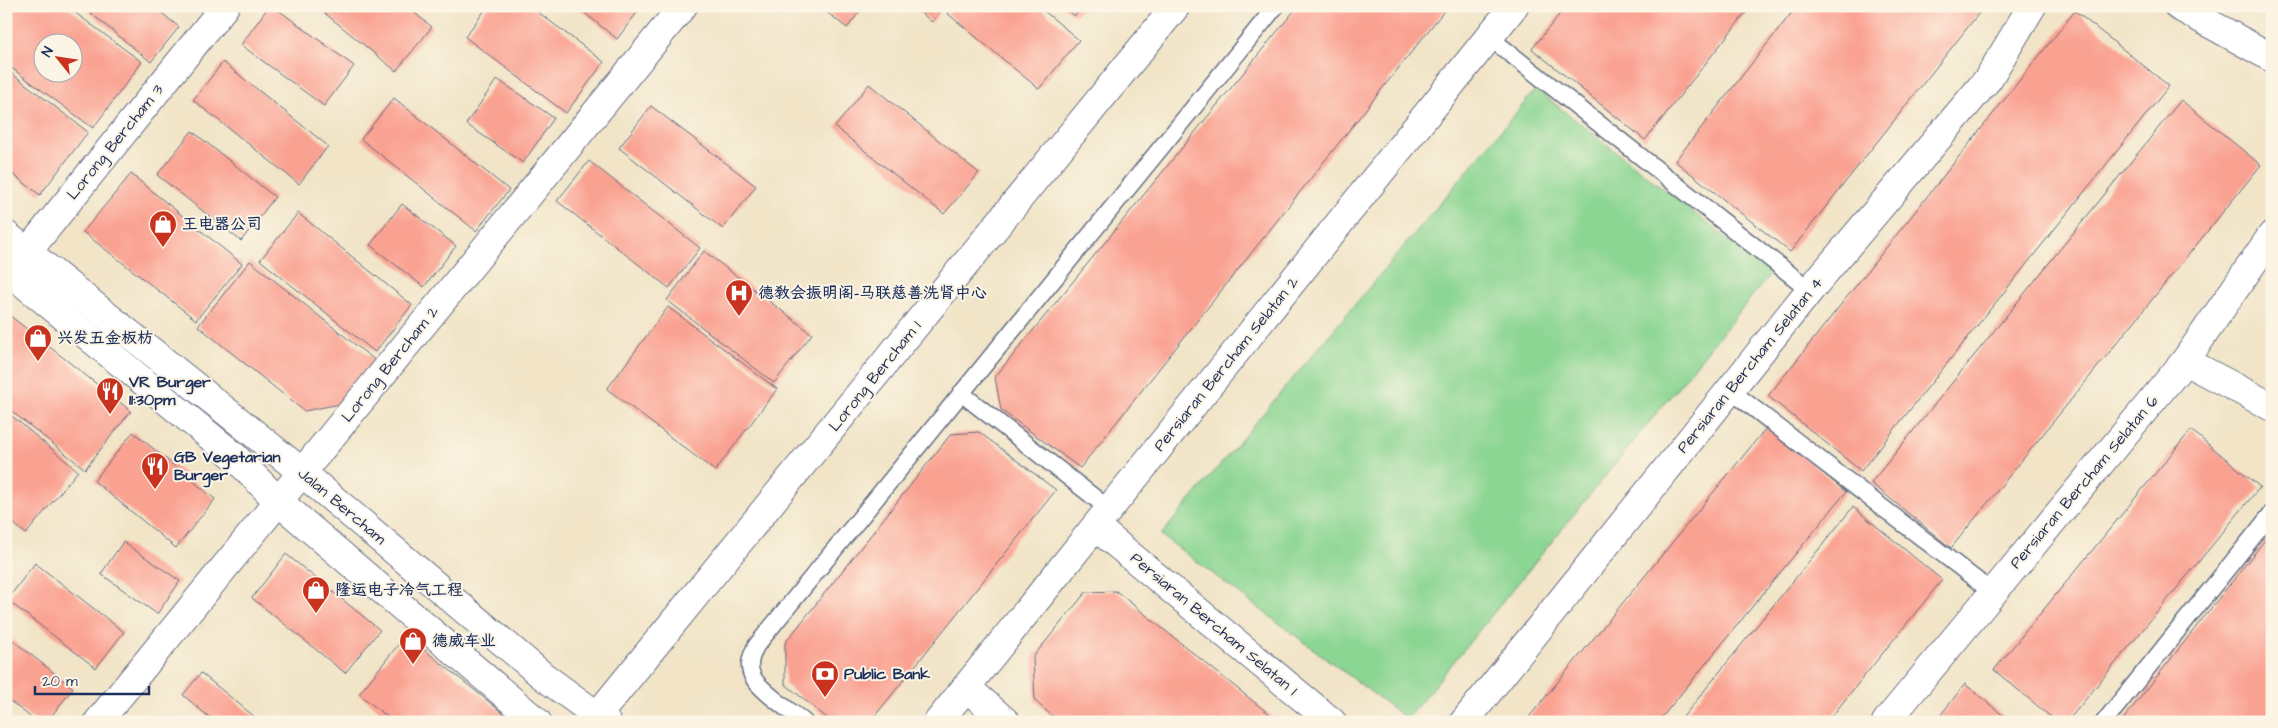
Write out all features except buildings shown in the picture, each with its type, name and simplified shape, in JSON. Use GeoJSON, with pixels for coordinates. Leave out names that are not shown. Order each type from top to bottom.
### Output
{"type":"FeatureCollection","features":[{"type":"Feature","properties":{"kind":"street","name":"Lorong Bercham 3"},"geometry":{"type":"LineString","coordinates":[[11,261],[225,6]]}},
{"type":"Feature","properties":{"kind":"street","name":"Lorong Bercham 2"},"geometry":{"type":"LineString","coordinates":[[98,722],[683,6]]}},
{"type":"Feature","properties":{"kind":"street","name":"Lorong Bercham 1"},"geometry":{"type":"LineString","coordinates":[[598,720],[1176,6]]}},
{"type":"Feature","properties":{"kind":"street","name":"Persiaran Bercham Selatan 2"},"geometry":{"type":"LineString","coordinates":[[938,722],[1514,6]]}},
{"type":"Feature","properties":{"kind":"street","name":"Persiaran Bercham Selatan 4"},"geometry":{"type":"LineString","coordinates":[[1464,722],[1810,290],[1988,79],[2032,6]]}},
{"type":"Feature","properties":{"kind":"street"},"geometry":{"type":"LineString","coordinates":[[2178,6],[2272,58]]}},
{"type":"Feature","properties":{"kind":"street","name":"Persiaran Bercham Selatan 6"},"geometry":{"type":"LineString","coordinates":[[1886,722],[2185,361],[2272,234]]}},
{"type":"Feature","properties":{"kind":"street","name":"Jalan Bercham"},"geometry":{"type":"LineString","coordinates":[[11,261],[301,472],[598,720]]}},
{"type":"Feature","properties":{"kind":"street"},"geometry":{"type":"LineString","coordinates":[[11,261],[234,456],[278,501],[537,722]]}},
{"type":"Feature","properties":{"kind":"street"},"geometry":{"type":"LineString","coordinates":[[2185,361],[2272,407]]}},
{"type":"Feature","properties":{"kind":"street","name":"Persiaran Bercham Selatan 1"},"geometry":{"type":"LineString","coordinates":[[1102,518],[1332,722]]}},
{"type":"Feature","properties":{"kind":"street"},"geometry":{"type":"LineString","coordinates":[[966,687],[1006,722]]}},
{"type":"Feature","properties":{"kind":"lane"},"geometry":{"type":"LineString","coordinates":[[804,722],[760,686],[753,677],[750,667],[751,656],[756,646],[1276,6]]}},
{"type":"Feature","properties":{"kind":"lane"},"geometry":{"type":"LineString","coordinates":[[1489,37],[1810,290]]}},
{"type":"Feature","properties":{"kind":"lane"},"geometry":{"type":"LineString","coordinates":[[1730,390],[1992,592]]}},
{"type":"Feature","properties":{"kind":"lane"},"geometry":{"type":"LineString","coordinates":[[961,394],[1102,518]]}},
{"type":"Feature","properties":{"kind":"lane"},"geometry":{"type":"LineString","coordinates":[[2104,722],[2272,513]]}},
{"type":"Feature","properties":{"kind":"green space"},"geometry":{"type":"Polygon","coordinates":[[[1536,89],[1771,273],[1407,719],[1161,535],[1536,89]]]}},
{"type":"Feature","properties":{"kind":"place","name":"王电器公司"},"geometry":{"type":"Point","coordinates":[163,248]}},
{"type":"Feature","properties":{"kind":"place","name":"德教会振明阁-马联慈善洗肾中心"},"geometry":{"type":"Point","coordinates":[739,317]}},
{"type":"Feature","properties":{"kind":"place","name":"兴发五金板枋"},"geometry":{"type":"Point","coordinates":[38,362]}},
{"type":"Feature","properties":{"kind":"place","name":"VR Burger 11:30pm"},"geometry":{"type":"Point","coordinates":[110,415]}},
{"type":"Feature","properties":{"kind":"place","name":"GB Vegetarian Burger"},"geometry":{"type":"Point","coordinates":[155,490]}},
{"type":"Feature","properties":{"kind":"place","name":"隆运电子冷气工程"},"geometry":{"type":"Point","coordinates":[316,614]}},
{"type":"Feature","properties":{"kind":"place","name":"德威车业"},"geometry":{"type":"Point","coordinates":[413,665]}},
{"type":"Feature","properties":{"kind":"place","name":"Public Bank"},"geometry":{"type":"Point","coordinates":[825,698]}}]}
